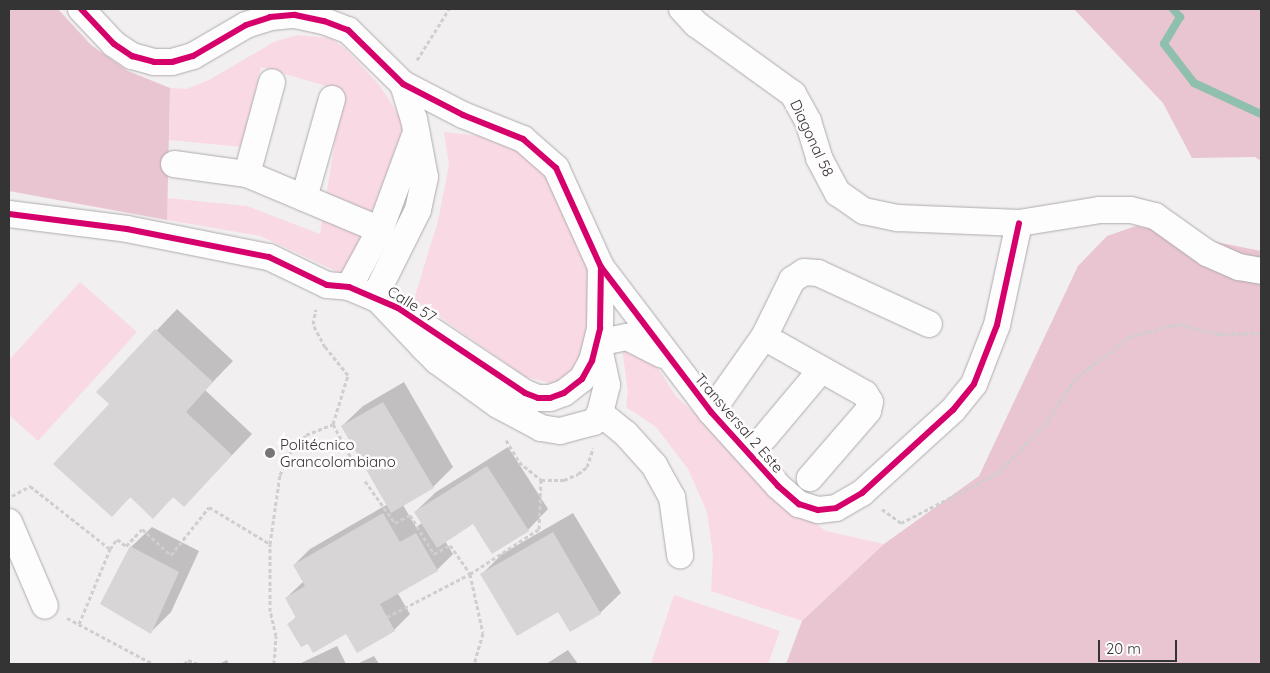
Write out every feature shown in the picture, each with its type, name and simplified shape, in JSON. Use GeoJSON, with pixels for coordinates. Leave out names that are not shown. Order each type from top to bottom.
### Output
{"type":"FeatureCollection","features":[{"type":"Feature","properties":{"kind":"street"},"geometry":{"type":"LineString","coordinates":[[81,9],[114,44],[132,56],[154,62],[172,62],[193,56],[246,25],[270,18],[295,15],[324,20],[348,30],[403,84],[423,156],[423,193],[375,296],[437,361],[498,405],[541,428],[560,431],[597,417]]}},
{"type":"Feature","properties":{"kind":"street","name":"Diagonal 58"},"geometry":{"type":"LineString","coordinates":[[682,9],[696,24],[793,94],[808,121],[819,158],[838,193],[864,211],[898,218],[1018,223],[1099,210],[1131,210],[1155,216],[1207,253],[1239,267],[1261,271]]}},
{"type":"Feature","properties":{"kind":"street"},"geometry":{"type":"LineString","coordinates":[[247,174],[272,82]]}},
{"type":"Feature","properties":{"kind":"street","name":"Transversal 2 Este"},"geometry":{"type":"LineString","coordinates":[[403,84],[464,115],[509,132],[542,154],[556,168],[601,267],[670,360],[710,412],[778,486],[799,504],[818,510],[836,508],[862,493],[947,417],[974,384],[997,325],[1018,223]]}},
{"type":"Feature","properties":{"kind":"street"},"geometry":{"type":"LineString","coordinates":[[304,198],[332,99]]}},
{"type":"Feature","properties":{"kind":"street"},"geometry":{"type":"LineString","coordinates":[[338,286],[380,230],[416,132]]}},
{"type":"Feature","properties":{"kind":"street"},"geometry":{"type":"LineString","coordinates":[[174,164],[247,174],[380,230]]}},
{"type":"Feature","properties":{"kind":"street","name":"Calle 57"},"geometry":{"type":"LineString","coordinates":[[9,214],[118,228],[253,251],[287,263],[338,286],[375,296],[398,308],[525,393],[538,398],[564,393],[582,379],[598,343],[601,267]]}},
{"type":"Feature","properties":{"kind":"street"},"geometry":{"type":"LineString","coordinates":[[710,412],[764,337],[792,280],[804,272],[818,273],[929,324]]}},
{"type":"Feature","properties":{"kind":"street","name":"Transversal 2 Este"},"geometry":{"type":"LineString","coordinates":[[598,343],[619,337],[635,339],[670,360]]}},
{"type":"Feature","properties":{"kind":"street"},"geometry":{"type":"LineString","coordinates":[[764,337],[865,394],[870,402],[868,411],[810,478]]}},
{"type":"Feature","properties":{"kind":"street"},"geometry":{"type":"LineString","coordinates":[[597,417],[607,385],[598,343]]}},
{"type":"Feature","properties":{"kind":"street"},"geometry":{"type":"LineString","coordinates":[[764,438],[822,370]]}},
{"type":"Feature","properties":{"kind":"street"},"geometry":{"type":"LineString","coordinates":[[597,417],[626,434],[654,465],[672,497],[680,556]]}},
{"type":"Feature","properties":{"kind":"street"},"geometry":{"type":"LineString","coordinates":[[9,522],[45,606]]}},
{"type":"Feature","properties":{"kind":"path"},"geometry":{"type":"LineString","coordinates":[[403,84],[450,9]]}},
{"type":"Feature","properties":{"kind":"path"},"geometry":{"type":"LineString","coordinates":[[338,286],[317,302],[313,324],[325,347],[348,375],[333,424],[357,469]]}},
{"type":"Feature","properties":{"kind":"path"},"geometry":{"type":"LineString","coordinates":[[862,493],[901,523],[998,473],[1044,426],[1077,377],[1129,337],[1178,324],[1218,334],[1261,333]]}},
{"type":"Feature","properties":{"kind":"path"},"geometry":{"type":"LineString","coordinates":[[498,405],[503,434],[511,449],[519,462],[541,480],[564,480],[588,468],[593,454],[597,417]]}},
{"type":"Feature","properties":{"kind":"path"},"geometry":{"type":"LineString","coordinates":[[274,664],[276,636],[270,611],[270,544],[273,506],[280,475],[290,453],[306,435],[333,424]]}},
{"type":"Feature","properties":{"kind":"path"},"geometry":{"type":"LineString","coordinates":[[387,617],[470,574],[539,529],[541,480]]}},
{"type":"Feature","properties":{"kind":"path"},"geometry":{"type":"LineString","coordinates":[[365,481],[395,523],[410,515],[434,554],[450,545],[470,574],[484,633],[474,664]]}},
{"type":"Feature","properties":{"kind":"path"},"geometry":{"type":"LineString","coordinates":[[9,498],[30,486],[110,549]]}},
{"type":"Feature","properties":{"kind":"path"},"geometry":{"type":"LineString","coordinates":[[78,624],[110,549],[117,539],[126,546],[142,530],[171,555],[209,506],[270,544]]}},
{"type":"Feature","properties":{"kind":"path"},"geometry":{"type":"LineString","coordinates":[[45,606],[153,664]]}},
{"type":"Feature","properties":{"kind":"path"},"geometry":{"type":"LineString","coordinates":[[184,664],[188,660],[198,664]]}},
{"type":"Feature","properties":{"kind":"shaded area"},"geometry":{"type":"Polygon","coordinates":[[[9,9],[58,9],[91,45],[128,71],[170,88],[167,220],[9,191],[9,9]]]}},
{"type":"Feature","properties":{"kind":"shaded area"},"geometry":{"type":"Polygon","coordinates":[[[1074,9],[1261,9],[1261,161],[1255,157],[1192,158],[1163,103],[1074,9]]]}},
{"type":"Feature","properties":{"kind":"shaded area"},"geometry":{"type":"Polygon","coordinates":[[[297,35],[330,38],[345,48],[380,86],[403,121],[407,147],[349,277],[260,236],[167,220],[167,198],[247,206],[320,234],[343,91],[261,67],[242,147],[169,140],[170,88],[186,89],[209,80],[274,42],[297,35]]]}},
{"type":"Feature","properties":{"kind":"shaded area"},"geometry":{"type":"Polygon","coordinates":[[[444,132],[479,136],[517,151],[543,168],[584,247],[592,304],[585,367],[554,384],[526,377],[414,299],[438,221],[449,165],[444,132]]]}},
{"type":"Feature","properties":{"kind":"shaded area"},"geometry":{"type":"Polygon","coordinates":[[[1136,226],[1261,251],[1261,664],[786,664],[802,621],[884,544],[979,476],[1078,266],[1107,236],[1136,226]]]}},
{"type":"Feature","properties":{"kind":"shaded area"},"geometry":{"type":"Polygon","coordinates":[[[80,282],[137,332],[38,441],[9,415],[9,360],[80,282]]]}},
{"type":"Feature","properties":{"kind":"shaded area"},"geometry":{"type":"Polygon","coordinates":[[[622,348],[655,364],[676,396],[805,516],[826,531],[884,544],[802,621],[711,591],[713,555],[707,512],[688,469],[656,427],[626,407],[628,392],[622,348]]]}},
{"type":"Feature","properties":{"kind":"shaded area"},"geometry":{"type":"Polygon","coordinates":[[[674,595],[780,631],[768,664],[651,664],[674,595]]]}},
{"type":"Feature","properties":{"kind":"building"},"geometry":{"type":"Polygon","coordinates":[[[155,329],[213,382],[186,412],[232,455],[184,507],[173,497],[153,519],[130,497],[112,517],[53,464],[109,404],[96,392],[155,329]]]}},
{"type":"Feature","properties":{"kind":"building"},"geometry":{"type":"Polygon","coordinates":[[[383,402],[434,488],[391,513],[341,426],[383,402]]]}},
{"type":"Feature","properties":{"kind":"building"},"geometry":{"type":"Polygon","coordinates":[[[487,466],[529,531],[492,554],[473,524],[437,548],[414,512],[487,466]]]}},
{"type":"Feature","properties":{"kind":"building"},"geometry":{"type":"Polygon","coordinates":[[[383,513],[400,542],[416,533],[438,571],[380,604],[395,631],[357,653],[346,634],[313,653],[308,644],[301,647],[287,624],[296,618],[285,598],[305,586],[293,565],[383,513]]]}},
{"type":"Feature","properties":{"kind":"building"},"geometry":{"type":"Polygon","coordinates":[[[553,532],[601,614],[570,632],[558,612],[517,636],[480,574],[553,532]]]}},
{"type":"Feature","properties":{"kind":"building"},"geometry":{"type":"Polygon","coordinates":[[[130,546],[179,572],[151,634],[100,604],[130,546]]]}},
{"type":"Feature","properties":{"kind":"waterway"},"geometry":{"type":"LineString","coordinates":[[1173,9],[1180,17],[1164,44],[1194,83],[1261,114]]}},
{"type":"Feature","properties":{"kind":"cycle path"},"geometry":{"type":"LineString","coordinates":[[81,9],[114,44],[132,56],[154,62],[172,62],[193,56],[246,25],[270,17],[295,15],[324,21],[348,30],[403,84],[463,115],[523,139],[556,168],[601,267],[711,412],[778,486],[799,504],[818,510],[836,508],[862,493],[953,410],[974,384],[997,325],[1019,223]]}},
{"type":"Feature","properties":{"kind":"cycle path"},"geometry":{"type":"LineString","coordinates":[[9,214],[127,229],[269,257],[327,285],[349,287],[398,308],[525,393],[538,398],[550,398],[564,393],[582,379],[592,361],[600,328],[601,267]]}},
{"type":"Feature","properties":{"kind":"place","name":"Politécnico Grancolombiano"},"geometry":{"type":"Point","coordinates":[270,453]}}]}
